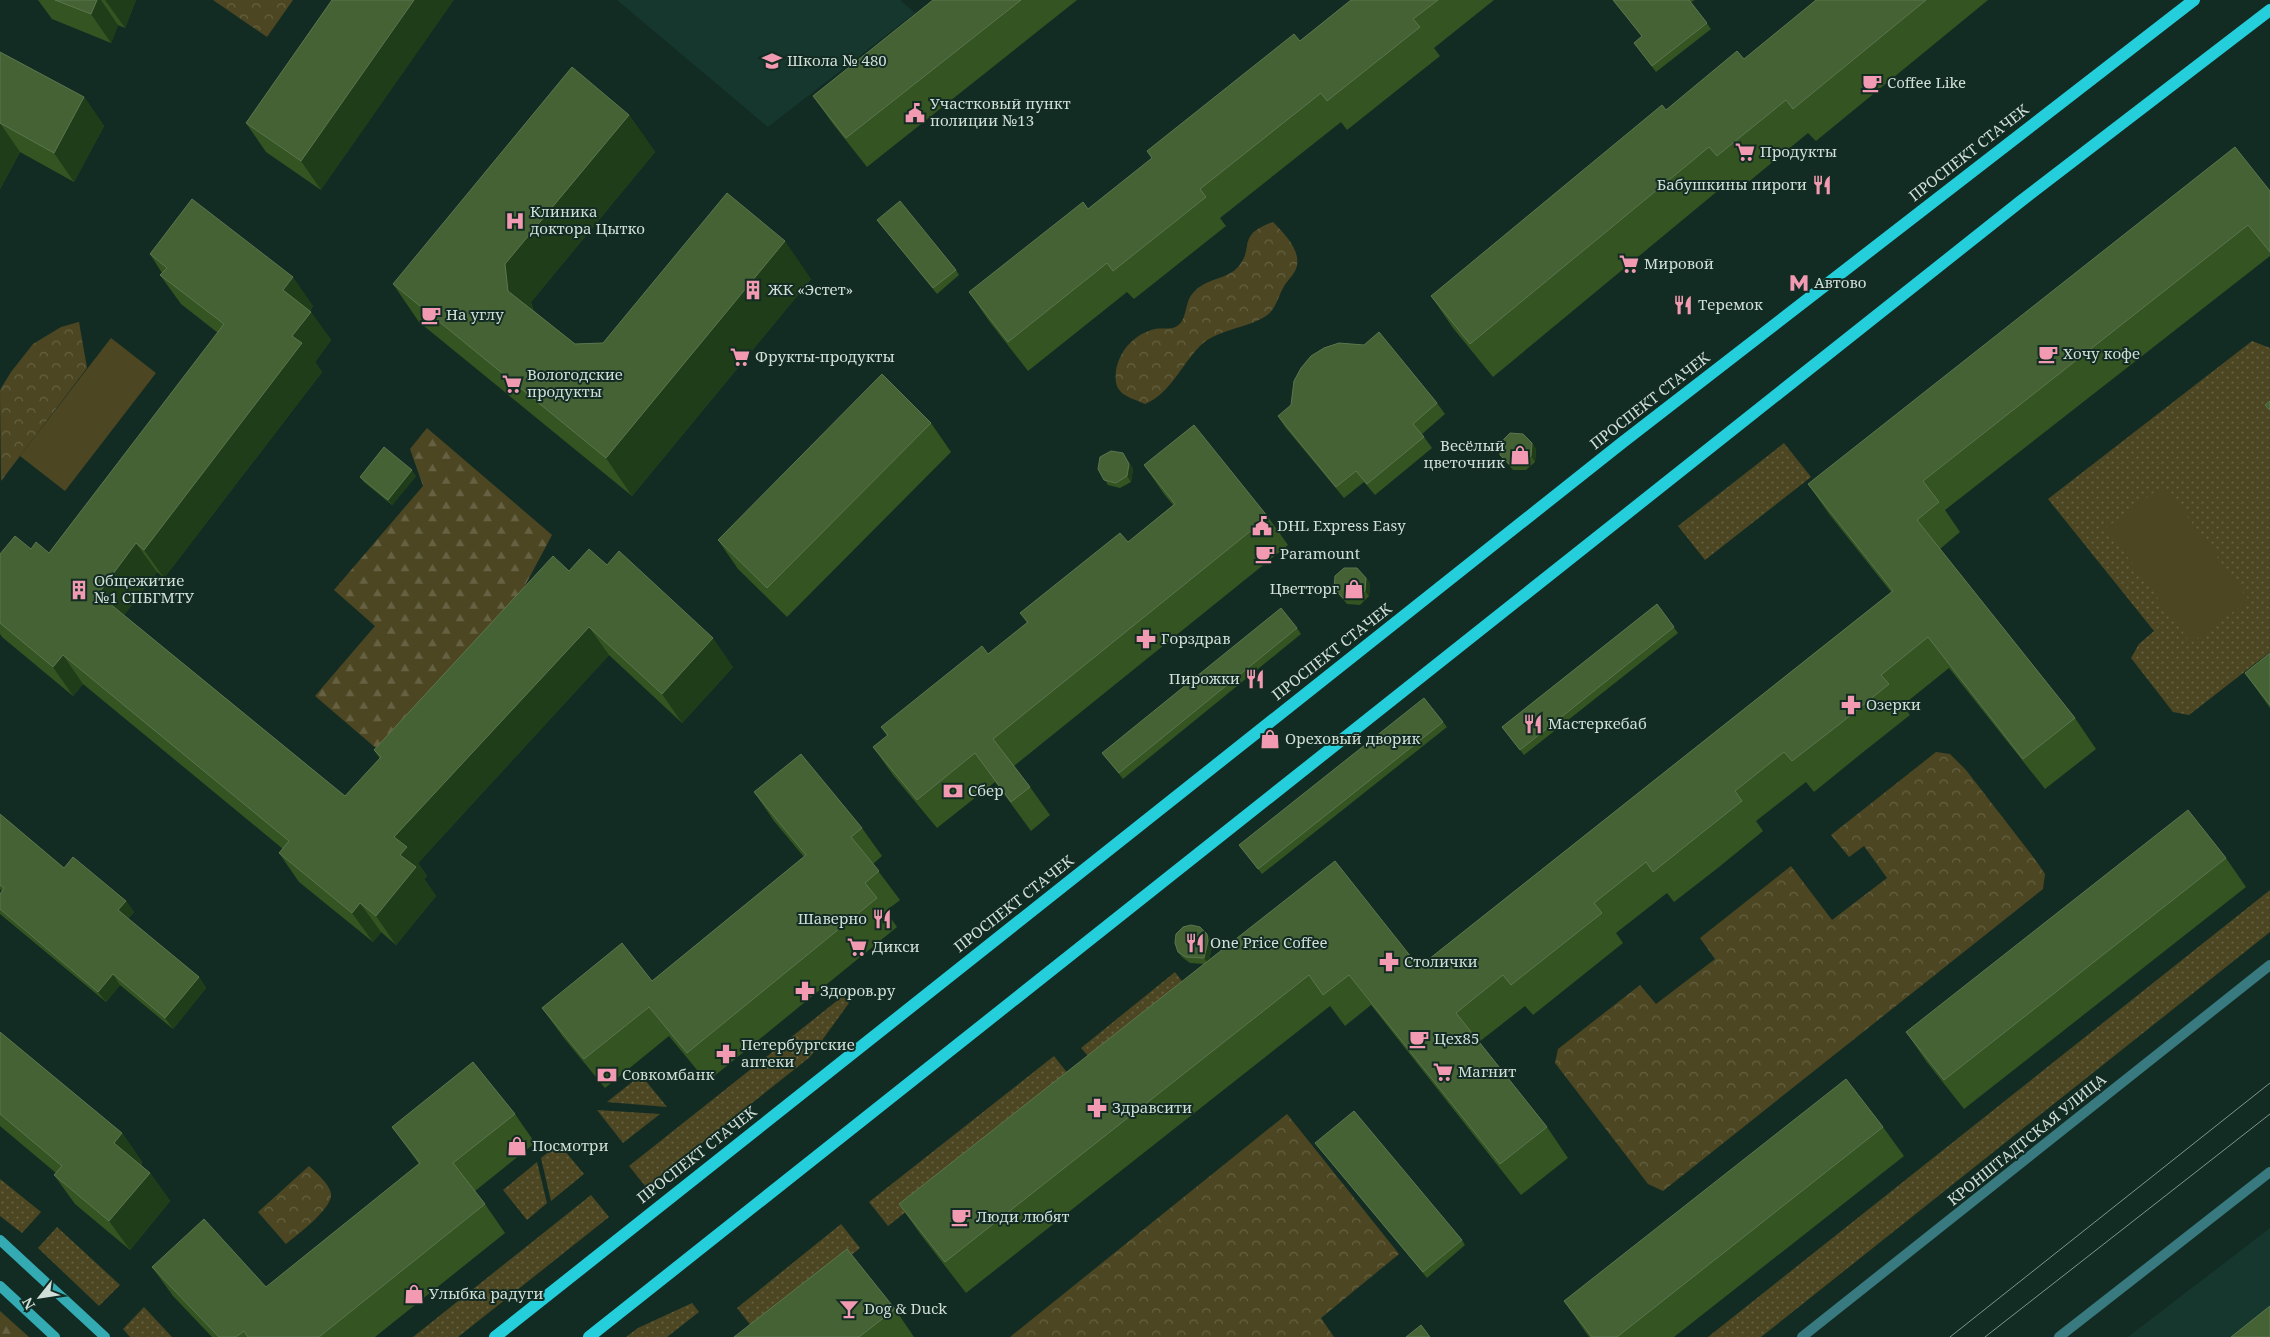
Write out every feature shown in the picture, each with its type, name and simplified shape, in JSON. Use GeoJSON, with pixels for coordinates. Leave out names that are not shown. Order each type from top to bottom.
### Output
{"type":"FeatureCollection","features":[{"type":"Feature","properties":{"kind":"main road","name":"ПРОСПЕКТ СТАЧЕК"},"geometry":{"type":"LineString","coordinates":[[495,1337],[1623,442],[2194,0]]}},
{"type":"Feature","properties":{"kind":"main road"},"geometry":{"type":"LineString","coordinates":[[589,1337],[2021,201],[2270,10]]}},
{"type":"Feature","properties":{"kind":"street","name":"КРОНШТАДТСКАЯ УЛИЦА"},"geometry":{"type":"LineString","coordinates":[[1802,1337],[2270,965]]}},
{"type":"Feature","properties":{"kind":"street"},"geometry":{"type":"LineString","coordinates":[[2059,1337],[2270,1172]]}},
{"type":"Feature","properties":{"kind":"street"},"geometry":{"type":"LineString","coordinates":[[0,1240],[105,1337]]}},
{"type":"Feature","properties":{"kind":"street"},"geometry":{"type":"LineString","coordinates":[[0,1286],[55,1337]]}},
{"type":"Feature","properties":{"kind":"shaded area","name":"Школа № 480"},"geometry":{"type":"Polygon","coordinates":[[[617,0],[900,0],[915,13],[768,127],[617,0]]]}},
{"type":"Feature","properties":{"kind":"shaded area"},"geometry":{"type":"Polygon","coordinates":[[[2270,1228],[2270,1337],[2128,1337],[2270,1228]]]}},
{"type":"Feature","properties":{"kind":"green space"},"geometry":{"type":"Polygon","coordinates":[[[213,0],[293,0],[267,37],[213,0]]]}},
{"type":"Feature","properties":{"kind":"green space"},"geometry":{"type":"Polygon","coordinates":[[[1273,222],[1292,244],[1297,257],[1297,264],[1295,271],[1283,287],[1272,311],[1250,324],[1223,332],[1207,340],[1193,353],[1169,386],[1154,399],[1145,404],[1123,394],[1117,385],[1116,371],[1120,357],[1129,344],[1147,331],[1176,327],[1184,318],[1189,299],[1193,293],[1204,284],[1236,269],[1242,262],[1250,237],[1261,227],[1273,222]]]}},
{"type":"Feature","properties":{"kind":"green space"},"geometry":{"type":"Polygon","coordinates":[[[79,322],[87,368],[1,481],[0,390],[11,372],[33,344],[61,327],[79,322]]]}},
{"type":"Feature","properties":{"kind":"green space"},"geometry":{"type":"Polygon","coordinates":[[[111,338],[156,373],[65,491],[20,456],[111,338]]]}},
{"type":"Feature","properties":{"kind":"green space"},"geometry":{"type":"Polygon","coordinates":[[[2252,341],[2270,348],[2270,652],[2189,715],[2173,712],[2131,658],[2139,644],[2154,631],[2048,499],[2252,341]]]}},
{"type":"Feature","properties":{"kind":"green space"},"geometry":{"type":"Polygon","coordinates":[[[427,428],[552,535],[520,595],[384,755],[315,696],[375,626],[334,590],[423,486],[410,449],[427,428]]]}},
{"type":"Feature","properties":{"kind":"green space"},"geometry":{"type":"Polygon","coordinates":[[[1784,443],[1811,477],[1705,560],[1678,526],[1784,443]]]}},
{"type":"Feature","properties":{"kind":"green space"},"geometry":{"type":"Polygon","coordinates":[[[2164,485],[2249,600],[2191,643],[2106,528],[2164,485]]]}},
{"type":"Feature","properties":{"kind":"green space"},"geometry":{"type":"Polygon","coordinates":[[[1936,752],[1950,754],[1966,770],[2045,874],[2043,889],[1663,1191],[1648,1184],[1555,1063],[1558,1049],[1640,985],[1656,1004],[1715,959],[1700,938],[1791,866],[1832,920],[1887,878],[1864,846],[1849,857],[1831,835],[1936,752]]]}},
{"type":"Feature","properties":{"kind":"green space"},"geometry":{"type":"Polygon","coordinates":[[[2270,890],[2270,932],[1761,1337],[1708,1337],[2270,890]]]}},
{"type":"Feature","properties":{"kind":"green space"},"geometry":{"type":"Polygon","coordinates":[[[1175,972],[1187,988],[1094,1063],[1081,1048],[1175,972]]]}},
{"type":"Feature","properties":{"kind":"green space"},"geometry":{"type":"Polygon","coordinates":[[[843,996],[849,1003],[810,1057],[646,1187],[629,1166],[843,996]]]}},
{"type":"Feature","properties":{"kind":"green space"},"geometry":{"type":"Polygon","coordinates":[[[1054,1056],[1073,1080],[888,1226],[869,1202],[1054,1056]]]}},
{"type":"Feature","properties":{"kind":"green space"},"geometry":{"type":"Polygon","coordinates":[[[641,1075],[667,1107],[607,1102],[641,1075]]]}},
{"type":"Feature","properties":{"kind":"green space"},"geometry":{"type":"Polygon","coordinates":[[[597,1110],[660,1114],[623,1143],[597,1110]]]}},
{"type":"Feature","properties":{"kind":"green space"},"geometry":{"type":"Polygon","coordinates":[[[1287,1114],[1399,1254],[1321,1318],[1334,1337],[1010,1337],[1287,1114]]]}},
{"type":"Feature","properties":{"kind":"green space"},"geometry":{"type":"Polygon","coordinates":[[[559,1144],[584,1174],[551,1201],[541,1158],[559,1144]]]}},
{"type":"Feature","properties":{"kind":"green space"},"geometry":{"type":"Polygon","coordinates":[[[537,1162],[547,1203],[527,1220],[503,1190],[537,1162]]]}},
{"type":"Feature","properties":{"kind":"green space"},"geometry":{"type":"Polygon","coordinates":[[[309,1166],[328,1186],[331,1194],[330,1200],[321,1214],[286,1244],[258,1212],[309,1166]]]}},
{"type":"Feature","properties":{"kind":"green space"},"geometry":{"type":"Polygon","coordinates":[[[0,1179],[41,1212],[22,1233],[0,1216],[0,1179]]]}},
{"type":"Feature","properties":{"kind":"green space"},"geometry":{"type":"Polygon","coordinates":[[[591,1195],[609,1217],[458,1337],[413,1337],[591,1195]]]}},
{"type":"Feature","properties":{"kind":"green space"},"geometry":{"type":"Polygon","coordinates":[[[841,1224],[860,1248],[756,1332],[737,1308],[841,1224]]]}},
{"type":"Feature","properties":{"kind":"green space"},"geometry":{"type":"Polygon","coordinates":[[[57,1227],[120,1285],[99,1306],[38,1248],[57,1227]]]}},
{"type":"Feature","properties":{"kind":"green space"},"geometry":{"type":"Polygon","coordinates":[[[692,1303],[699,1312],[667,1337],[626,1337],[638,1328],[692,1303]]]}},
{"type":"Feature","properties":{"kind":"green space"},"geometry":{"type":"Polygon","coordinates":[[[144,1307],[172,1337],[130,1337],[123,1329],[144,1307]]]}},
{"type":"Feature","properties":{"kind":"green space"},"geometry":{"type":"Polygon","coordinates":[[[0,1311],[29,1337],[0,1337],[0,1311]]]}},
{"type":"Feature","properties":{"kind":"building"},"geometry":{"type":"Polygon","coordinates":[[[55,0],[97,0],[91,14],[55,0]]]}},
{"type":"Feature","properties":{"kind":"building"},"geometry":{"type":"Polygon","coordinates":[[[332,0],[414,0],[301,161],[246,123],[332,0]]]}},
{"type":"Feature","properties":{"kind":"building"},"geometry":{"type":"Polygon","coordinates":[[[933,0],[1021,0],[846,138],[813,96],[933,0]]]}},
{"type":"Feature","properties":{"kind":"building"},"geometry":{"type":"Polygon","coordinates":[[[1351,0],[1438,0],[1413,19],[1420,27],[1327,101],[1321,93],[1200,189],[1206,197],[1113,271],[1107,263],[1008,342],[969,292],[1083,202],[1088,209],[1152,158],[1147,151],[1294,34],[1300,41],[1351,0]]]}},
{"type":"Feature","properties":{"kind":"building"},"geometry":{"type":"Polygon","coordinates":[[[1613,0],[1689,0],[1707,23],[1652,66],[1634,43],[1642,36],[1613,0]]]}},
{"type":"Feature","properties":{"kind":"building"},"geometry":{"type":"Polygon","coordinates":[[[1816,0],[1926,0],[1793,109],[1786,100],[1717,156],[1709,147],[1470,344],[1431,296],[1662,105],[1666,110],[1737,51],[1744,59],[1816,0]]]}},
{"type":"Feature","properties":{"kind":"building"},"geometry":{"type":"Polygon","coordinates":[[[0,52],[84,97],[54,153],[0,123],[0,52]]]}},
{"type":"Feature","properties":{"kind":"building"},"geometry":{"type":"Polygon","coordinates":[[[572,67],[629,115],[505,264],[508,291],[575,344],[603,343],[727,193],[785,241],[606,458],[393,284],[572,67]]]}},
{"type":"Feature","properties":{"kind":"building"},"geometry":{"type":"Polygon","coordinates":[[[2235,147],[2270,191],[2270,252],[2248,225],[1923,481],[1939,502],[1917,520],[2075,718],[2023,759],[1928,637],[1881,675],[1889,684],[1841,723],[1792,761],[1784,752],[1735,791],[1742,801],[1653,872],[1646,862],[1594,903],[1602,913],[1511,985],[1503,975],[1456,1013],[1547,1127],[1500,1164],[1349,975],[1323,995],[1309,975],[945,1262],[899,1204],[1335,861],[1419,967],[1893,591],[1808,484],[2235,147]]]}},
{"type":"Feature","properties":{"kind":"building","name":"Общежитие №1 СПБГМТУ"},"geometry":{"type":"Polygon","coordinates":[[[192,199],[293,277],[283,290],[311,312],[292,336],[302,343],[144,550],[136,543],[98,594],[345,796],[381,757],[374,750],[553,556],[569,571],[589,549],[607,565],[619,551],[713,638],[662,694],[589,627],[394,837],[407,847],[400,855],[416,867],[376,916],[360,903],[352,913],[279,853],[289,841],[63,655],[53,667],[0,623],[0,554],[15,536],[31,549],[36,542],[49,553],[224,324],[160,275],[167,268],[150,254],[192,199]]]}},
{"type":"Feature","properties":{"kind":"building"},"geometry":{"type":"Polygon","coordinates":[[[900,201],[956,270],[933,288],[877,220],[900,201]]]}},
{"type":"Feature","properties":{"kind":"building"},"geometry":{"type":"Polygon","coordinates":[[[1379,332],[1437,403],[1413,424],[1424,437],[1367,484],[1356,471],[1336,487],[1278,416],[1291,405],[1294,381],[1301,368],[1311,356],[1324,348],[1339,343],[1364,345],[1379,332]]]}},
{"type":"Feature","properties":{"kind":"building"},"geometry":{"type":"Polygon","coordinates":[[[882,374],[931,423],[767,588],[718,540],[882,374]]]}},
{"type":"Feature","properties":{"kind":"building"},"geometry":{"type":"Polygon","coordinates":[[[2270,401],[2270,410],[2265,405],[2270,401]]]}},
{"type":"Feature","properties":{"kind":"building"},"geometry":{"type":"Polygon","coordinates":[[[1194,425],[1268,517],[993,739],[1030,787],[1011,802],[975,753],[917,800],[873,747],[888,735],[881,727],[982,646],[988,654],[1028,622],[1020,613],[1120,533],[1128,542],[1175,504],[1144,465],[1194,425]]]}},
{"type":"Feature","properties":{"kind":"building","name":"Весёлый цветочник"},"geometry":{"type":"Polygon","coordinates":[[[1510,433],[1523,434],[1532,443],[1531,456],[1522,465],[1509,464],[1500,455],[1501,442],[1510,433]]]}},
{"type":"Feature","properties":{"kind":"building"},"geometry":{"type":"Polygon","coordinates":[[[384,447],[412,470],[388,500],[360,477],[384,447]]]}},
{"type":"Feature","properties":{"kind":"building"},"geometry":{"type":"Polygon","coordinates":[[[1111,451],[1123,453],[1129,464],[1127,476],[1116,483],[1104,480],[1098,469],[1100,457],[1111,451]]]}},
{"type":"Feature","properties":{"kind":"building","name":"Цветторг"},"geometry":{"type":"Polygon","coordinates":[[[1344,568],[1357,568],[1366,578],[1365,591],[1356,599],[1343,598],[1334,589],[1335,576],[1344,568]]]}},
{"type":"Feature","properties":{"kind":"building"},"geometry":{"type":"Polygon","coordinates":[[[1657,604],[1674,627],[1520,750],[1502,727],[1657,604]]]}},
{"type":"Feature","properties":{"kind":"building"},"geometry":{"type":"Polygon","coordinates":[[[1281,608],[1297,628],[1119,773],[1102,753],[1281,608]]]}},
{"type":"Feature","properties":{"kind":"building"},"geometry":{"type":"Polygon","coordinates":[[[2270,653],[2270,705],[2245,673],[2270,653]]]}},
{"type":"Feature","properties":{"kind":"building"},"geometry":{"type":"Polygon","coordinates":[[[1424,698],[1443,722],[1258,869],[1239,845],[1424,698]]]}},
{"type":"Feature","properties":{"kind":"building"},"geometry":{"type":"Polygon","coordinates":[[[801,754],[862,828],[851,837],[879,871],[865,883],[877,898],[687,1053],[649,1007],[584,1059],[542,1008],[622,943],[652,981],[806,855],[754,792],[801,754]]]}},
{"type":"Feature","properties":{"kind":"building"},"geometry":{"type":"Polygon","coordinates":[[[2188,810],[2226,858],[1944,1080],[1906,1032],[2188,810]]]}},
{"type":"Feature","properties":{"kind":"building"},"geometry":{"type":"Polygon","coordinates":[[[0,814],[64,868],[73,857],[126,901],[118,910],[199,977],[165,1018],[113,974],[98,992],[0,909],[0,894],[4,888],[0,885],[0,814]]]}},
{"type":"Feature","properties":{"kind":"building","name":"One Price Coffee"},"geometry":{"type":"Polygon","coordinates":[[[1191,925],[1200,927],[1207,934],[1208,941],[1204,958],[1186,957],[1178,952],[1175,943],[1176,934],[1183,927],[1191,925]]]}},
{"type":"Feature","properties":{"kind":"building"},"geometry":{"type":"Polygon","coordinates":[[[0,1032],[122,1133],[114,1143],[150,1173],[109,1221],[54,1175],[62,1166],[0,1114],[0,1032]]]}},
{"type":"Feature","properties":{"kind":"building"},"geometry":{"type":"Polygon","coordinates":[[[473,1062],[515,1114],[453,1163],[485,1204],[319,1337],[248,1337],[244,1331],[236,1337],[219,1337],[152,1267],[204,1219],[266,1287],[420,1163],[392,1127],[473,1062]]]}},
{"type":"Feature","properties":{"kind":"building"},"geometry":{"type":"Polygon","coordinates":[[[1846,1079],[1883,1127],[1617,1337],[1592,1337],[1564,1301],[1846,1079]]]}},
{"type":"Feature","properties":{"kind":"building"},"geometry":{"type":"Polygon","coordinates":[[[1354,1111],[1462,1240],[1423,1272],[1315,1143],[1354,1111]]]}},
{"type":"Feature","properties":{"kind":"building"},"geometry":{"type":"Polygon","coordinates":[[[847,1249],[895,1309],[859,1337],[734,1337],[847,1249]]]}},
{"type":"Feature","properties":{"kind":"building"},"geometry":{"type":"Polygon","coordinates":[[[2270,1306],[2270,1337],[2231,1337],[2270,1306]]]}},
{"type":"Feature","properties":{"kind":"building"},"geometry":{"type":"Polygon","coordinates":[[[1421,1325],[1430,1337],[1406,1337],[1421,1325]]]}},
{"type":"Feature","properties":{"kind":"tram line"},"geometry":{"type":"LineString","coordinates":[[1950,1337],[2270,1083]]}},
{"type":"Feature","properties":{"kind":"tram line"},"geometry":{"type":"LineString","coordinates":[[1985,1337],[2270,1114]]}},
{"type":"Feature","properties":{"kind":"place","name":"Школа № 480"},"geometry":{"type":"Point","coordinates":[772,61]}},
{"type":"Feature","properties":{"kind":"place","name":"Coffee Like"},"geometry":{"type":"Point","coordinates":[1872,83]}},
{"type":"Feature","properties":{"kind":"place","name":"Участковый пункт полиции №13"},"geometry":{"type":"Point","coordinates":[915,113]}},
{"type":"Feature","properties":{"kind":"place","name":"Продукты"},"geometry":{"type":"Point","coordinates":[1745,152]}},
{"type":"Feature","properties":{"kind":"place","name":"Бабушкины пироги"},"geometry":{"type":"Point","coordinates":[1822,185]}},
{"type":"Feature","properties":{"kind":"place","name":"Клиника доктора Цытко"},"geometry":{"type":"Point","coordinates":[515,221]}},
{"type":"Feature","properties":{"kind":"place","name":"Мировой"},"geometry":{"type":"Point","coordinates":[1629,264]}},
{"type":"Feature","properties":{"kind":"place","name":"Автово"},"geometry":{"type":"Point","coordinates":[1799,283]}},
{"type":"Feature","properties":{"kind":"place","name":"ЖК «Эстет»"},"geometry":{"type":"Point","coordinates":[753,290]}},
{"type":"Feature","properties":{"kind":"place","name":"Теремок"},"geometry":{"type":"Point","coordinates":[1683,305]}},
{"type":"Feature","properties":{"kind":"place","name":"На углу"},"geometry":{"type":"Point","coordinates":[431,315]}},
{"type":"Feature","properties":{"kind":"place","name":"Хочу кофе"},"geometry":{"type":"Point","coordinates":[2048,354]}},
{"type":"Feature","properties":{"kind":"place","name":"Фрукты-продукты"},"geometry":{"type":"Point","coordinates":[740,357]}},
{"type":"Feature","properties":{"kind":"place","name":"Вологодские продукты"},"geometry":{"type":"Point","coordinates":[512,384]}},
{"type":"Feature","properties":{"kind":"place","name":"Весёлый цветочник"},"geometry":{"type":"Point","coordinates":[1520,455]}},
{"type":"Feature","properties":{"kind":"place","name":"DHL Express Easy"},"geometry":{"type":"Point","coordinates":[1262,526]}},
{"type":"Feature","properties":{"kind":"place","name":"Paramount"},"geometry":{"type":"Point","coordinates":[1265,554]}},
{"type":"Feature","properties":{"kind":"place","name":"Цветторг"},"geometry":{"type":"Point","coordinates":[1354,589]}},
{"type":"Feature","properties":{"kind":"place","name":"Общежитие №1 СПБГМТУ"},"geometry":{"type":"Point","coordinates":[79,590]}},
{"type":"Feature","properties":{"kind":"place","name":"Горздрав"},"geometry":{"type":"Point","coordinates":[1146,639]}},
{"type":"Feature","properties":{"kind":"place","name":"Пирожки"},"geometry":{"type":"Point","coordinates":[1255,679]}},
{"type":"Feature","properties":{"kind":"place","name":"Озерки"},"geometry":{"type":"Point","coordinates":[1851,705]}},
{"type":"Feature","properties":{"kind":"place","name":"Мастеркебаб"},"geometry":{"type":"Point","coordinates":[1533,724]}},
{"type":"Feature","properties":{"kind":"place","name":"Ореховый дворик"},"geometry":{"type":"Point","coordinates":[1270,739]}},
{"type":"Feature","properties":{"kind":"place","name":"Сбер"},"geometry":{"type":"Point","coordinates":[953,791]}},
{"type":"Feature","properties":{"kind":"place","name":"Шаверно"},"geometry":{"type":"Point","coordinates":[882,919]}},
{"type":"Feature","properties":{"kind":"place","name":"One Price Coffee"},"geometry":{"type":"Point","coordinates":[1195,943]}},
{"type":"Feature","properties":{"kind":"place","name":"Дикси"},"geometry":{"type":"Point","coordinates":[857,947]}},
{"type":"Feature","properties":{"kind":"place","name":"Столички"},"geometry":{"type":"Point","coordinates":[1389,962]}},
{"type":"Feature","properties":{"kind":"place","name":"Здоров.ру"},"geometry":{"type":"Point","coordinates":[805,991]}},
{"type":"Feature","properties":{"kind":"place","name":"Цех85"},"geometry":{"type":"Point","coordinates":[1419,1039]}},
{"type":"Feature","properties":{"kind":"place","name":"Петербургские аптеки"},"geometry":{"type":"Point","coordinates":[726,1054]}},
{"type":"Feature","properties":{"kind":"place","name":"Магнит"},"geometry":{"type":"Point","coordinates":[1443,1072]}},
{"type":"Feature","properties":{"kind":"place","name":"Совкомбанк"},"geometry":{"type":"Point","coordinates":[607,1075]}},
{"type":"Feature","properties":{"kind":"place","name":"Здравсити"},"geometry":{"type":"Point","coordinates":[1097,1108]}},
{"type":"Feature","properties":{"kind":"place","name":"Посмотри"},"geometry":{"type":"Point","coordinates":[517,1146]}},
{"type":"Feature","properties":{"kind":"place","name":"Люди любят"},"geometry":{"type":"Point","coordinates":[961,1217]}},
{"type":"Feature","properties":{"kind":"place","name":"Улыбка радуги"},"geometry":{"type":"Point","coordinates":[414,1294]}},
{"type":"Feature","properties":{"kind":"place","name":"Dog & Duck"},"geometry":{"type":"Point","coordinates":[849,1309]}}]}
